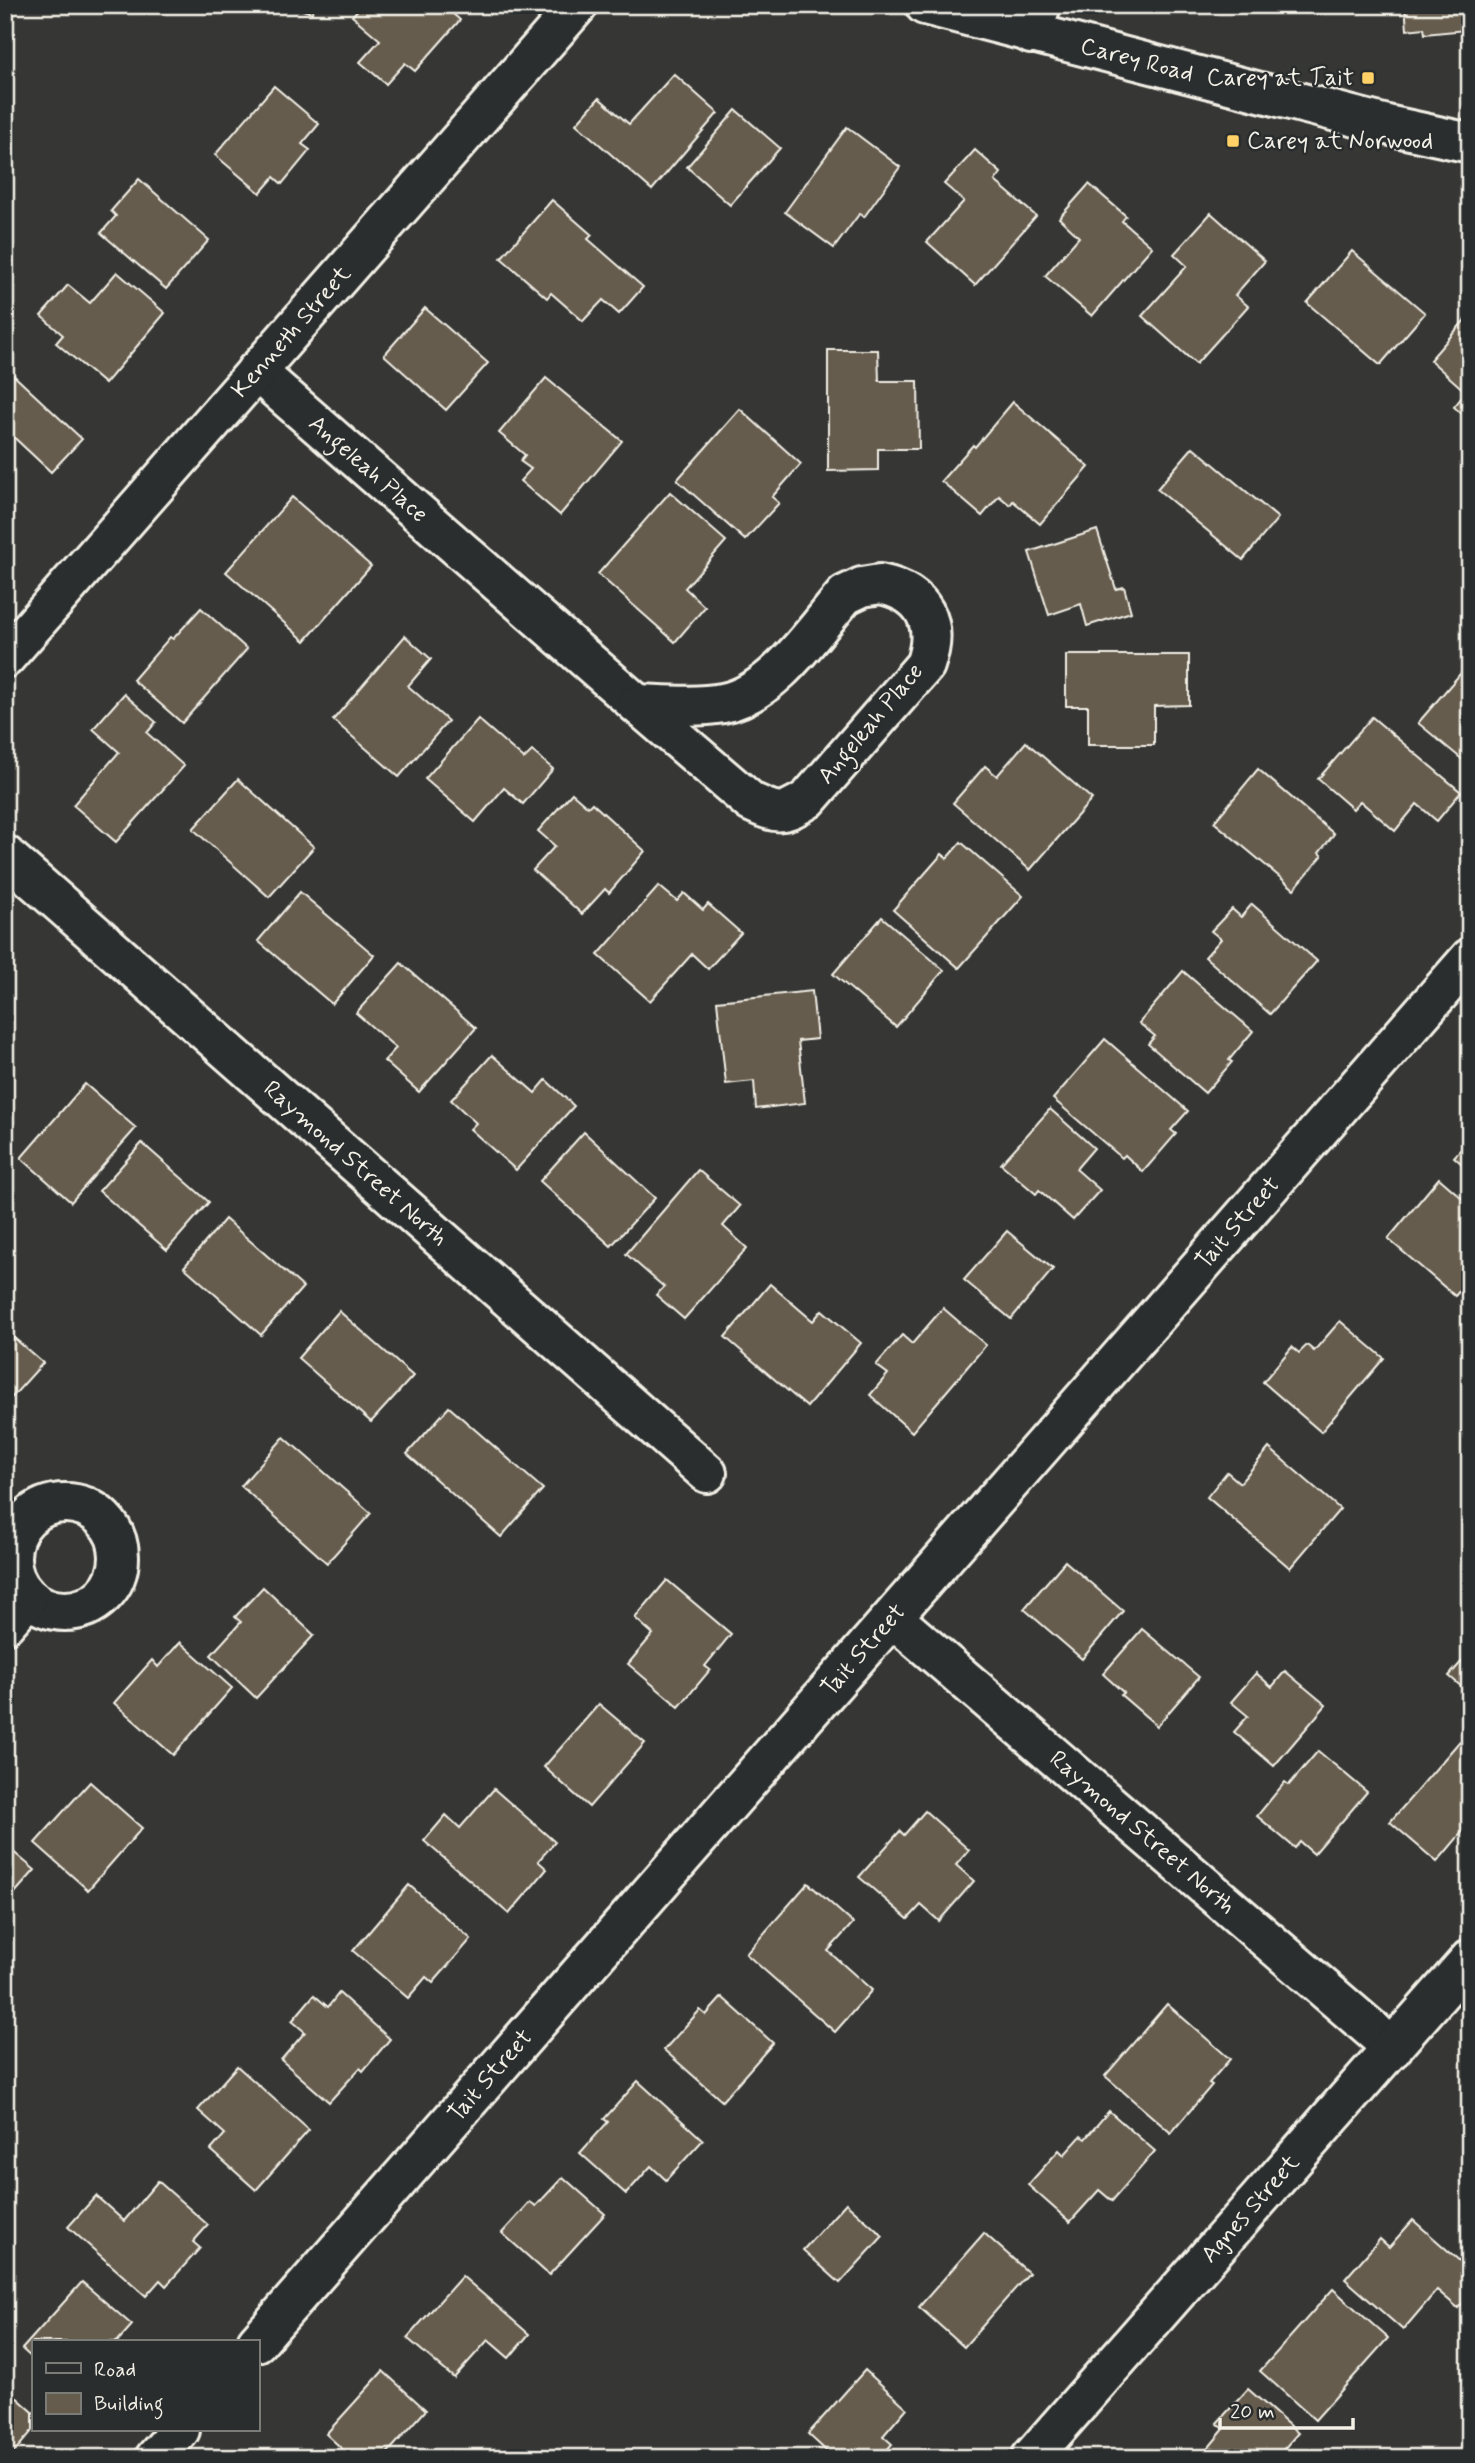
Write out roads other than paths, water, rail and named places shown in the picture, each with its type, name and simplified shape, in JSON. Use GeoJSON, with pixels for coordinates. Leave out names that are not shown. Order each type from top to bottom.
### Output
{"type":"FeatureCollection","features":[{"type":"Feature","properties":{"kind":"street","name":"Kenneth Street"},"geometry":{"type":"LineString","coordinates":[[5,658],[578,5]]}},
{"type":"Feature","properties":{"kind":"street","name":"Carey Road"},"geometry":{"type":"LineString","coordinates":[[925,5],[1036,19],[1387,125],[1470,143]]}},
{"type":"Feature","properties":{"kind":"street","name":"Angeleah Place"},"geometry":{"type":"LineString","coordinates":[[256,370],[637,704],[751,802],[771,812],[788,812],[808,799],[925,666],[931,648],[931,629],[925,612],[914,598],[898,588],[880,584],[862,587],[845,595],[771,680],[750,694],[726,702],[693,707],[637,704]]}},
{"type":"Feature","properties":{"kind":"street","name":"Raymond Street North"},"geometry":{"type":"LineString","coordinates":[[5,855],[707,1474]]}},
{"type":"Feature","properties":{"kind":"street","name":"Tait Street"},"geometry":{"type":"LineString","coordinates":[[259,2340],[1470,958]]}},
{"type":"Feature","properties":{"kind":"street","name":"Raymond Street North"},"geometry":{"type":"LineString","coordinates":[[893,1618],[1393,2048]]}},
{"type":"Feature","properties":{"kind":"street","name":"Agnes Street"},"geometry":{"type":"LineString","coordinates":[[1031,2458],[1470,1959]]}},
{"type":"Feature","properties":{"kind":"street"},"geometry":{"type":"LineString","coordinates":[[155,2458],[178,2432]]}},
{"type":"Feature","properties":{"kind":"place","name":"Carey at Tait"},"geometry":{"type":"Point","coordinates":[1368,78]}},
{"type":"Feature","properties":{"kind":"place","name":"Carey at Norwood"},"geometry":{"type":"Point","coordinates":[1233,141]}}]}
